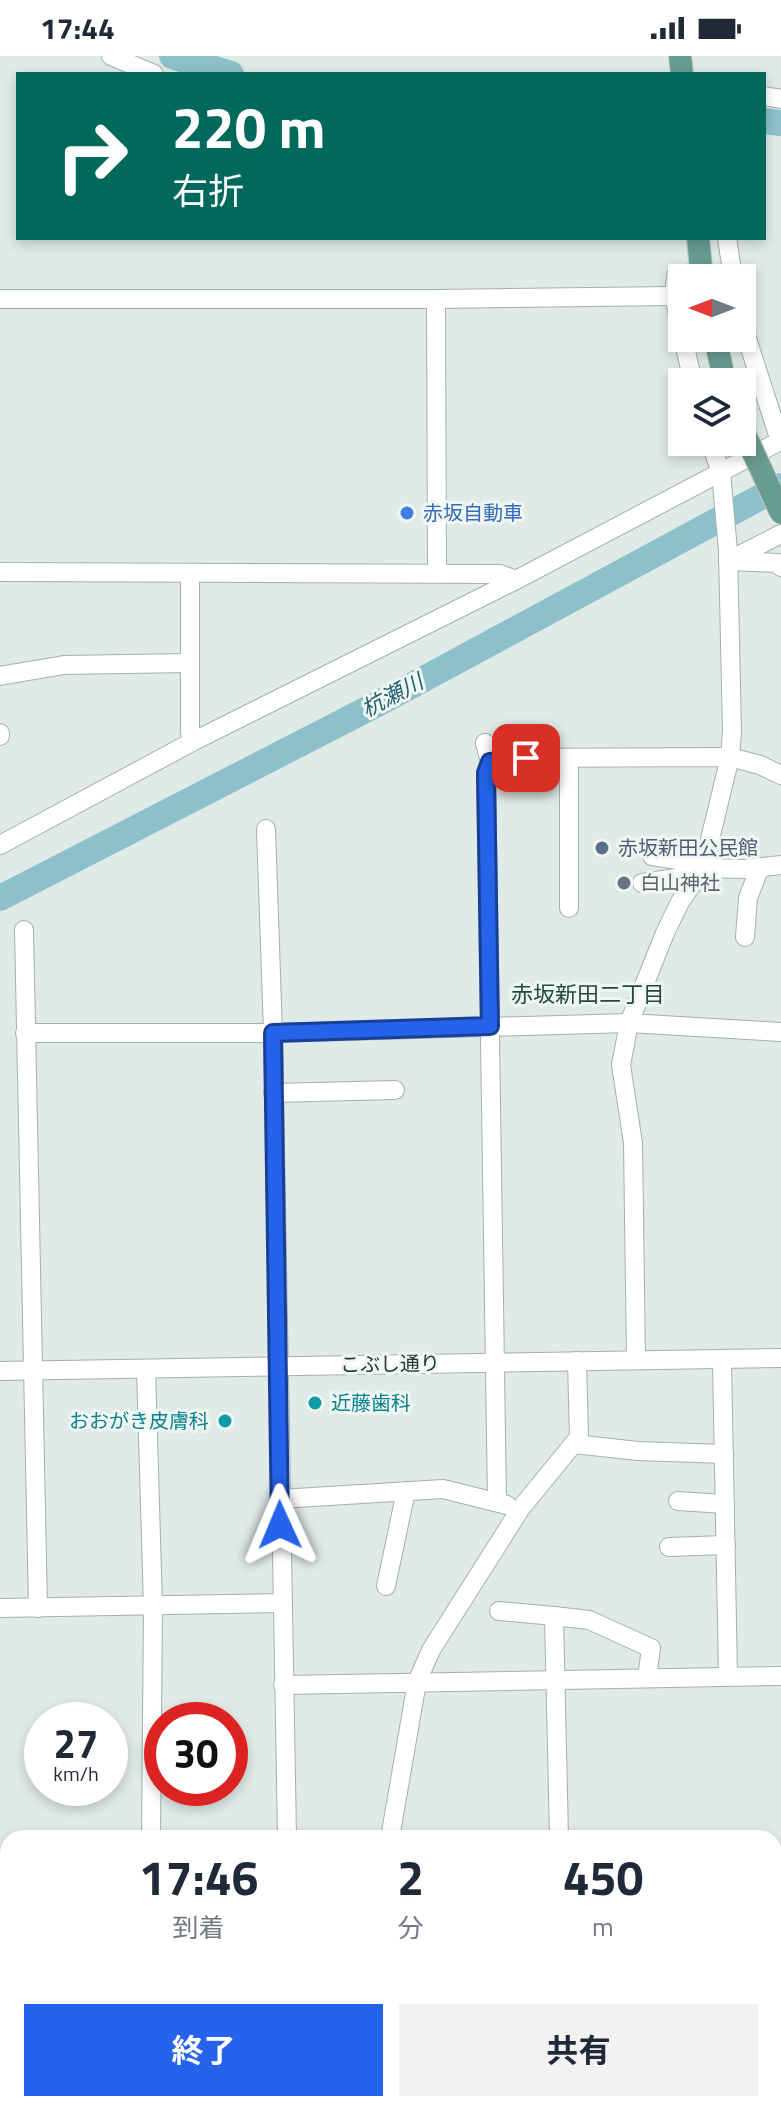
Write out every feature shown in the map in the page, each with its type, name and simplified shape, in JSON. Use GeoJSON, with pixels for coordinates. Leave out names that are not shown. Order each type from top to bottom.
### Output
{"type":"FeatureCollection","features":[{"type":"Feature","properties":{"kind":"main road"},"geometry":{"type":"LineString","coordinates":[[698,240],[700,264]]}},
{"type":"Feature","properties":{"kind":"main road"},"geometry":{"type":"LineString","coordinates":[[754,456],[781,513]]}},
{"type":"Feature","properties":{"kind":"street"},"geometry":{"type":"LineString","coordinates":[[111,56],[149,72]]}},
{"type":"Feature","properties":{"kind":"street"},"geometry":{"type":"LineString","coordinates":[[727,240],[731,264]]}},
{"type":"Feature","properties":{"kind":"street"},"geometry":{"type":"LineString","coordinates":[[0,299],[668,296]]}},
{"type":"Feature","properties":{"kind":"street"},"geometry":{"type":"LineString","coordinates":[[436,299],[437,573]]}},
{"type":"Feature","properties":{"kind":"street"},"geometry":{"type":"LineString","coordinates":[[0,845],[192,742],[722,478],[780,441],[751,352]]}},
{"type":"Feature","properties":{"kind":"street"},"geometry":{"type":"LineString","coordinates":[[636,1360],[633,1143],[621,1065],[629,1023],[665,933],[701,869],[730,757],[728,556],[722,478],[715,456]]}},
{"type":"Feature","properties":{"kind":"street"},"geometry":{"type":"LineString","coordinates":[[728,556],[781,534]]}},
{"type":"Feature","properties":{"kind":"street"},"geometry":{"type":"LineString","coordinates":[[728,556],[780,564]]}},
{"type":"Feature","properties":{"kind":"street"},"geometry":{"type":"LineString","coordinates":[[0,572],[437,573],[500,574],[516,580]]}},
{"type":"Feature","properties":{"kind":"street"},"geometry":{"type":"LineString","coordinates":[[190,574],[192,742]]}},
{"type":"Feature","properties":{"kind":"street"},"geometry":{"type":"LineString","coordinates":[[0,676],[64,665],[189,663]]}},
{"type":"Feature","properties":{"kind":"street"},"geometry":{"type":"LineString","coordinates":[[485,743],[490,762],[486,773],[497,1502]]}},
{"type":"Feature","properties":{"kind":"street"},"geometry":{"type":"LineString","coordinates":[[490,762],[505,758],[730,757],[760,765],[781,775]]}},
{"type":"Feature","properties":{"kind":"street"},"geometry":{"type":"LineString","coordinates":[[569,758],[569,908]]}},
{"type":"Feature","properties":{"kind":"street"},"geometry":{"type":"LineString","coordinates":[[266,829],[273,1033],[287,1830]]}},
{"type":"Feature","properties":{"kind":"street"},"geometry":{"type":"LineString","coordinates":[[652,856],[701,869]]}},
{"type":"Feature","properties":{"kind":"street"},"geometry":{"type":"LineString","coordinates":[[642,883],[701,869],[781,865]]}},
{"type":"Feature","properties":{"kind":"street"},"geometry":{"type":"LineString","coordinates":[[745,937],[748,898],[760,867]]}},
{"type":"Feature","properties":{"kind":"street"},"geometry":{"type":"LineString","coordinates":[[24,930],[38,1608]]}},
{"type":"Feature","properties":{"kind":"street"},"geometry":{"type":"LineString","coordinates":[[25,1033],[273,1033],[629,1023],[781,1032]]}},
{"type":"Feature","properties":{"kind":"street"},"geometry":{"type":"LineString","coordinates":[[273,1093],[395,1090]]}},
{"type":"Feature","properties":{"kind":"street","name":"こぶし通り"},"geometry":{"type":"LineString","coordinates":[[0,1371],[781,1358]]}},
{"type":"Feature","properties":{"kind":"street"},"geometry":{"type":"LineString","coordinates":[[722,1360],[728,1677]]}},
{"type":"Feature","properties":{"kind":"street"},"geometry":{"type":"LineString","coordinates":[[391,1830],[417,1682],[431,1650],[521,1508],[579,1437],[577,1361]]}},
{"type":"Feature","properties":{"kind":"street"},"geometry":{"type":"LineString","coordinates":[[146,1369],[153,1606],[151,1830]]}},
{"type":"Feature","properties":{"kind":"street"},"geometry":{"type":"LineString","coordinates":[[574,1444],[638,1451],[724,1454]]}},
{"type":"Feature","properties":{"kind":"street"},"geometry":{"type":"LineString","coordinates":[[280,1499],[443,1489],[521,1508]]}},
{"type":"Feature","properties":{"kind":"street"},"geometry":{"type":"LineString","coordinates":[[386,1586],[406,1491]]}},
{"type":"Feature","properties":{"kind":"street"},"geometry":{"type":"LineString","coordinates":[[678,1501],[725,1504]]}},
{"type":"Feature","properties":{"kind":"street"},"geometry":{"type":"LineString","coordinates":[[669,1547],[726,1545]]}},
{"type":"Feature","properties":{"kind":"street"},"geometry":{"type":"LineString","coordinates":[[0,1608],[282,1603]]}},
{"type":"Feature","properties":{"kind":"street"},"geometry":{"type":"LineString","coordinates":[[499,1611],[589,1620],[651,1648],[647,1678]]}},
{"type":"Feature","properties":{"kind":"street"},"geometry":{"type":"LineString","coordinates":[[554,1616],[559,1830]]}},
{"type":"Feature","properties":{"kind":"street"},"geometry":{"type":"LineString","coordinates":[[283,1685],[781,1676]]}},
{"type":"Feature","properties":{"kind":"waterway"},"geometry":{"type":"LineString","coordinates":[[172,56],[224,72]]}},
{"type":"Feature","properties":{"kind":"waterway"},"geometry":{"type":"LineString","coordinates":[[766,121],[781,123]]}},
{"type":"Feature","properties":{"kind":"waterway","name":"杭瀬川"},"geometry":{"type":"LineString","coordinates":[[0,898],[383,701],[781,486]]}},
{"type":"Feature","properties":{"kind":"place","name":"赤坂自動車"},"geometry":{"type":"Point","coordinates":[407,513]}},
{"type":"Feature","properties":{"kind":"place","name":"赤坂新田公民館"},"geometry":{"type":"Point","coordinates":[602,848]}},
{"type":"Feature","properties":{"kind":"place","name":"白山神社"},"geometry":{"type":"Point","coordinates":[624,883]}},
{"type":"Feature","properties":{"kind":"place","name":"近藤歯科"},"geometry":{"type":"Point","coordinates":[315,1403]}},
{"type":"Feature","properties":{"kind":"place","name":"おおがき皮膚科"},"geometry":{"type":"Point","coordinates":[225,1421]}},
{"type":"Feature","properties":{"kind":"district","name":"赤坂新田二丁目"},"geometry":{"type":"Point","coordinates":[588,994]}},
{"type":"Feature","properties":{"kind":"route"},"geometry":{"type":"LineString","coordinates":[[280,1525],[273,1033],[490,1026],[486,773],[490,762],[526,758]]}}]}
